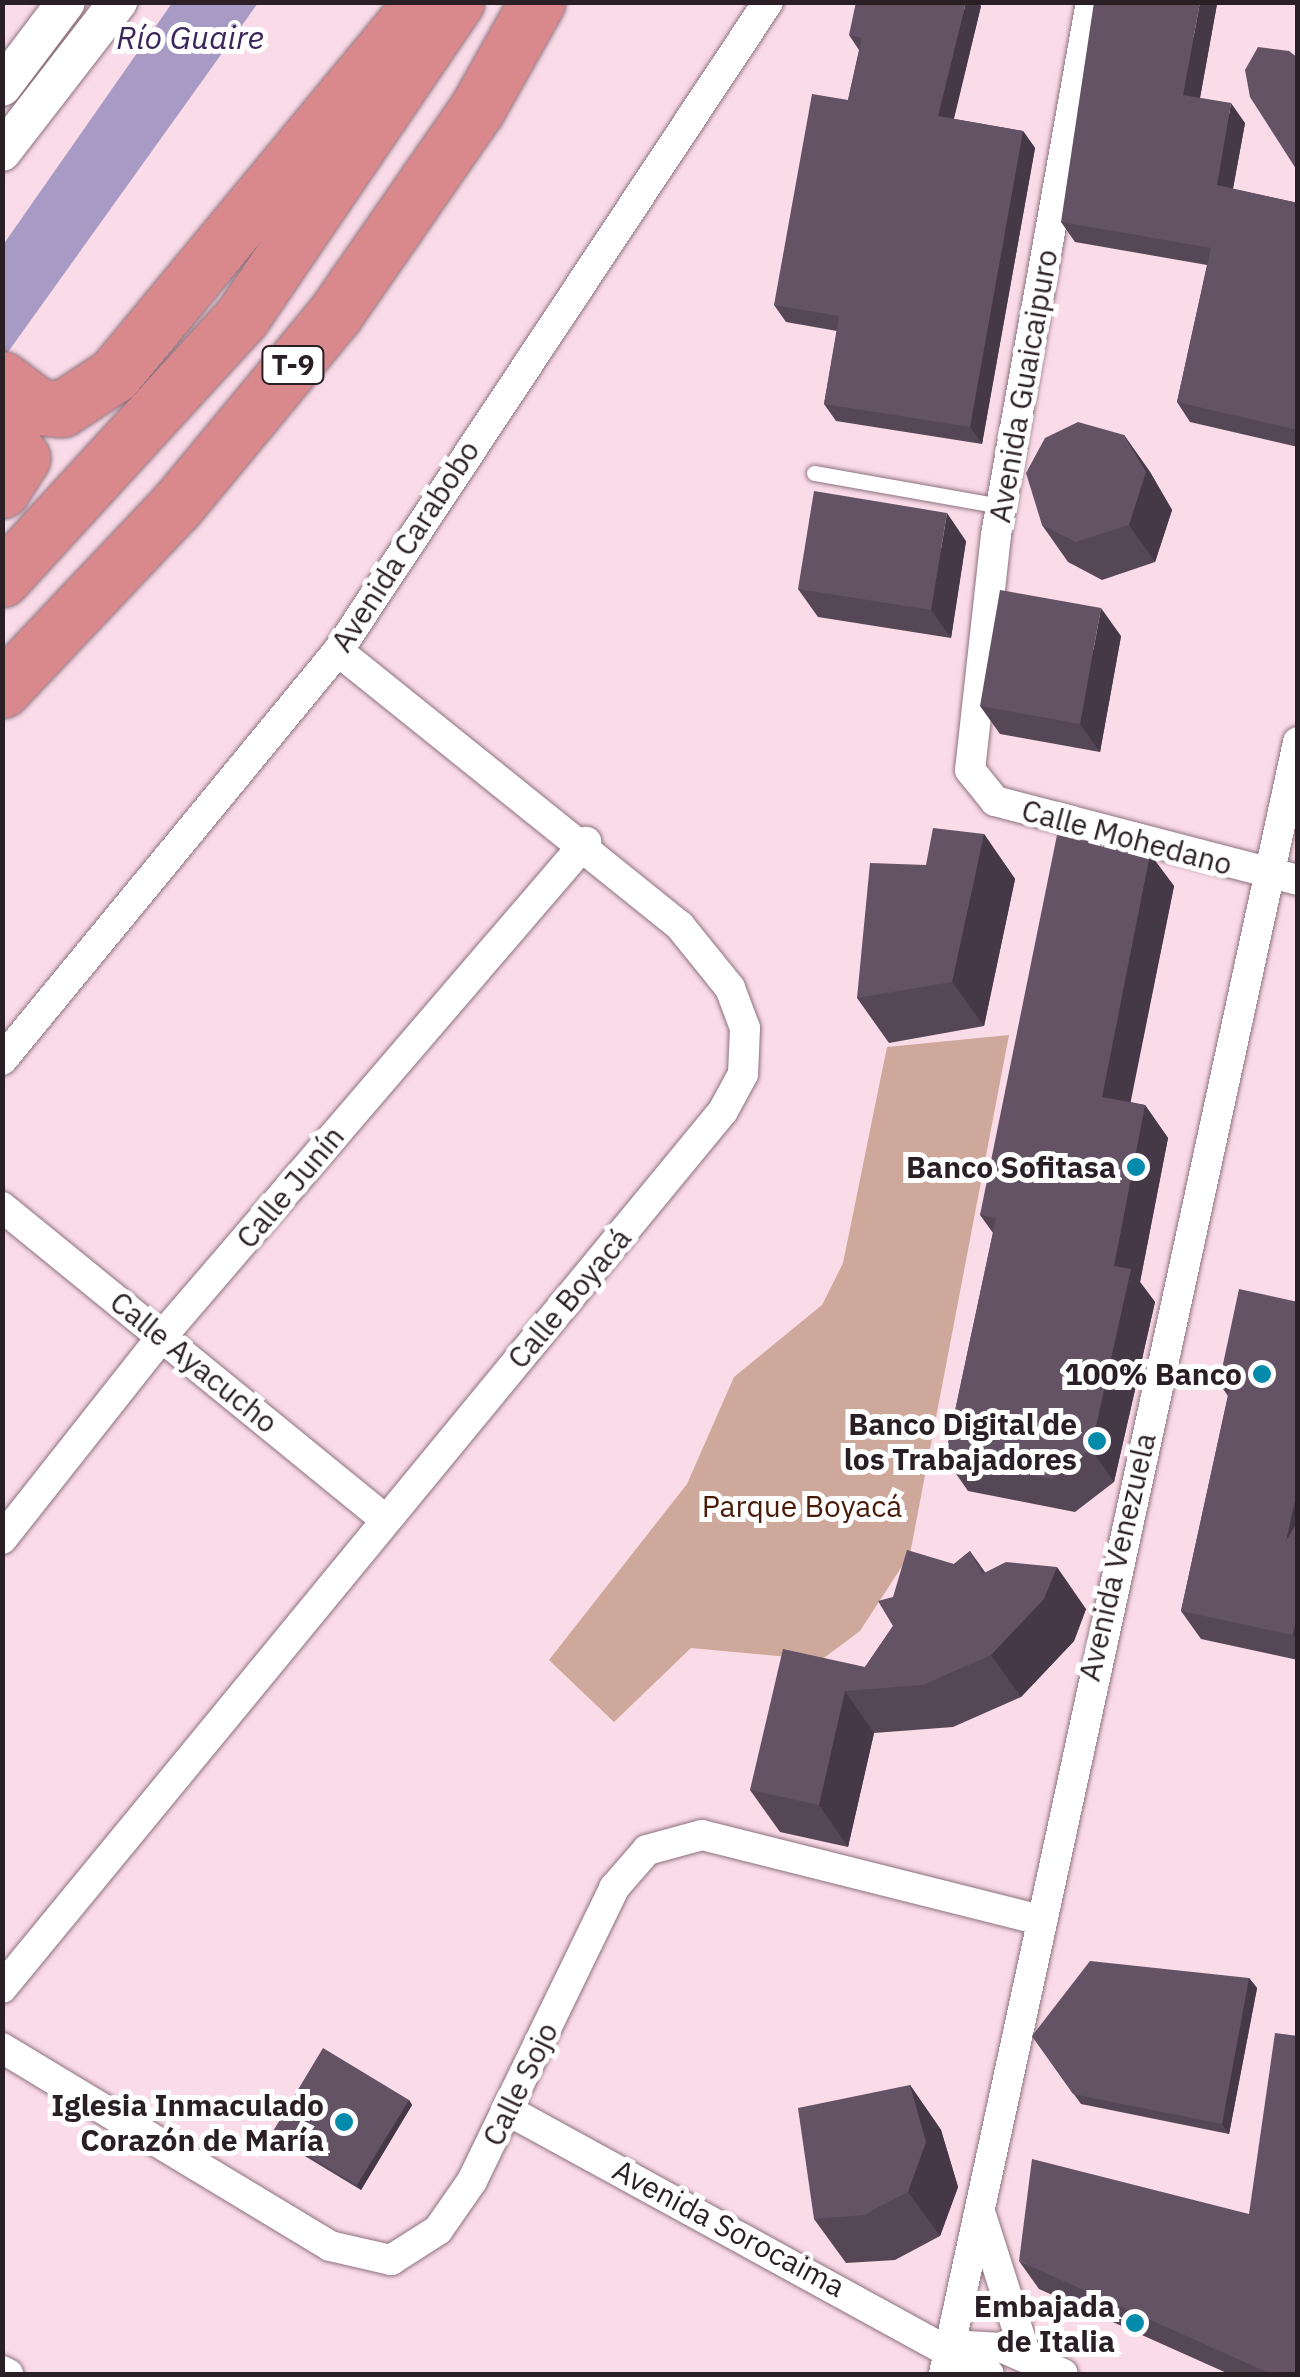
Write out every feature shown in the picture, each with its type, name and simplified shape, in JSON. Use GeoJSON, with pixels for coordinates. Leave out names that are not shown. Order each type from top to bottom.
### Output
{"type":"FeatureCollection","features":[{"type":"Feature","properties":{"kind":"highway"},"geometry":{"type":"LineString","coordinates":[[2,490],[22,458],[13,414],[75,406],[114,376],[424,2]]}},
{"type":"Feature","properties":{"kind":"highway","name":"T-9"},"geometry":{"type":"LineString","coordinates":[[2,579],[242,317],[456,2]]}},
{"type":"Feature","properties":{"kind":"highway","name":"T-9"},"geometry":{"type":"LineString","coordinates":[[2,690],[177,505],[335,314],[477,109],[536,2]]}},
{"type":"Feature","properties":{"kind":"street"},"geometry":{"type":"LineString","coordinates":[[2,87],[66,2]]}},
{"type":"Feature","properties":{"kind":"street"},"geometry":{"type":"LineString","coordinates":[[2,152],[118,2]]}},
{"type":"Feature","properties":{"kind":"street","name":"Avenida Carabobo"},"geometry":{"type":"LineString","coordinates":[[2,1060],[338,651],[768,2]]}},
{"type":"Feature","properties":{"kind":"street","name":"Avenida Guaicaipuro"},"geometry":{"type":"LineString","coordinates":[[970,770],[1001,506],[1091,2]]}},
{"type":"Feature","properties":{"kind":"street","name":"Calle Boyacá"},"geometry":{"type":"LineString","coordinates":[[2,1988],[724,1110],[743,1074],[744,1028],[730,988],[680,926],[586,842],[338,651]]}},
{"type":"Feature","properties":{"kind":"street","name":"Avenida Venezuela"},"geometry":{"type":"LineString","coordinates":[[947,2360],[1036,1919],[1283,877],[1298,742]]}},
{"type":"Feature","properties":{"kind":"street","name":"Calle Mohedano"},"geometry":{"type":"LineString","coordinates":[[970,770],[995,801],[1283,877]]}},
{"type":"Feature","properties":{"kind":"street","name":"Calle Junín"},"geometry":{"type":"LineString","coordinates":[[2,1539],[164,1336],[586,842]]}},
{"type":"Feature","properties":{"kind":"street","name":"Calle Ayacucho"},"geometry":{"type":"LineString","coordinates":[[2,1207],[385,1519]]}},
{"type":"Feature","properties":{"kind":"street","name":"Calle Sojo"},"geometry":{"type":"LineString","coordinates":[[2,2048],[330,2246],[374,2260],[412,2254],[438,2230],[510,2111],[614,1888],[666,1840],[742,1843],[1036,1919]]}},
{"type":"Feature","properties":{"kind":"street","name":"Avenida Sorocaima"},"geometry":{"type":"LineString","coordinates":[[510,2111],[947,2360],[990,2374]]}},
{"type":"Feature","properties":{"kind":"street"},"geometry":{"type":"LineString","coordinates":[[978,2206],[1008,2322],[1026,2356]]}},
{"type":"Feature","properties":{"kind":"street","name":"Avenida Sorocaima"},"geometry":{"type":"LineString","coordinates":[[947,2360],[1026,2356],[1063,2374]]}},
{"type":"Feature","properties":{"kind":"lane"},"geometry":{"type":"LineString","coordinates":[[814,473],[1001,506]]}},
{"type":"Feature","properties":{"kind":"green space","name":"Parque Boyacá"},"geometry":{"type":"Polygon","coordinates":[[[1009,1035],[910,1554],[860,1631],[821,1660],[691,1648],[614,1722],[549,1660],[687,1484],[734,1377],[822,1305],[843,1263],[887,1047],[1009,1035]]]}},
{"type":"Feature","properties":{"kind":"water","name":"Río Guaire"},"geometry":{"type":"Polygon","coordinates":[[[172,3],[258,3],[3,359],[3,245],[172,3]]]}},
{"type":"Feature","properties":{"kind":"building"},"geometry":{"type":"Polygon","coordinates":[[[856,2],[966,2],[938,116],[1023,131],[970,427],[824,404],[839,316],[774,305],[812,94],[848,100],[862,38],[849,35],[856,2]]]}},
{"type":"Feature","properties":{"kind":"building"},"geometry":{"type":"Polygon","coordinates":[[[1094,2],[1200,2],[1183,95],[1231,103],[1217,185],[1298,203],[1298,430],[1177,402],[1211,248],[1061,222],[1094,2]]]}},
{"type":"Feature","properties":{"kind":"building"},"geometry":{"type":"Polygon","coordinates":[[[1258,47],[1289,51],[1298,58],[1298,172],[1250,97],[1245,70],[1258,47]]]}},
{"type":"Feature","properties":{"kind":"building"},"geometry":{"type":"Polygon","coordinates":[[[1078,422],[1124,435],[1146,472],[1129,525],[1076,542],[1042,525],[1026,473],[1045,438],[1078,422]]]}},
{"type":"Feature","properties":{"kind":"building"},"geometry":{"type":"Polygon","coordinates":[[[814,491],[947,513],[931,610],[798,589],[814,491]]]}},
{"type":"Feature","properties":{"kind":"building"},"geometry":{"type":"Polygon","coordinates":[[[1000,590],[1101,608],[1080,724],[980,706],[1000,590]]]}},
{"type":"Feature","properties":{"kind":"building"},"geometry":{"type":"Polygon","coordinates":[[[933,828],[984,834],[952,982],[857,998],[870,863],[926,865],[933,828]]]}},
{"type":"Feature","properties":{"kind":"building"},"geometry":{"type":"Polygon","coordinates":[[[1057,835],[1150,854],[1102,1097],[1145,1105],[1114,1266],[1131,1269],[1091,1449],[1052,1479],[945,1458],[996,1218],[980,1215],[1057,835]]]}},
{"type":"Feature","properties":{"kind":"building"},"geometry":{"type":"Polygon","coordinates":[[[1239,1289],[1298,1302],[1298,1487],[1286,1541],[1298,1521],[1298,1610],[1293,1635],[1181,1611],[1230,1386],[1219,1383],[1239,1289]]]}},
{"type":"Feature","properties":{"kind":"building"},"geometry":{"type":"Polygon","coordinates":[[[907,1550],[954,1564],[970,1551],[982,1574],[1006,1562],[1057,1567],[1044,1599],[991,1655],[923,1685],[845,1691],[819,1805],[750,1790],[783,1649],[865,1667],[893,1626],[878,1601],[893,1597],[907,1550]]]}},
{"type":"Feature","properties":{"kind":"building"},"geometry":{"type":"Polygon","coordinates":[[[1090,1961],[1249,1978],[1222,2124],[1073,2094],[1032,2036],[1090,1961]]]}},
{"type":"Feature","properties":{"kind":"building"},"geometry":{"type":"Polygon","coordinates":[[[1275,2033],[1298,2036],[1298,2374],[1271,2374],[1019,2261],[1032,2159],[1249,2214],[1275,2033]]]}},
{"type":"Feature","properties":{"kind":"building","name":"Iglesia Inmaculado Corazón de María"},"geometry":{"type":"Polygon","coordinates":[[[323,2048],[409,2100],[357,2185],[272,2133],[323,2048]]]}},
{"type":"Feature","properties":{"kind":"building"},"geometry":{"type":"Polygon","coordinates":[[[910,2085],[926,2142],[908,2192],[864,2215],[814,2219],[798,2108],[910,2085]]]}},
{"type":"Feature","properties":{"kind":"place","name":"Banco Sofitasa"},"geometry":{"type":"Point","coordinates":[1136,1167]}},
{"type":"Feature","properties":{"kind":"place","name":"100% Banco"},"geometry":{"type":"Point","coordinates":[1262,1374]}},
{"type":"Feature","properties":{"kind":"place","name":"Banco Digital de los Trabajadores"},"geometry":{"type":"Point","coordinates":[1097,1441]}},
{"type":"Feature","properties":{"kind":"place","name":"Iglesia Inmaculado Corazón de María"},"geometry":{"type":"Point","coordinates":[344,2122]}},
{"type":"Feature","properties":{"kind":"place","name":"Embajada de Italia"},"geometry":{"type":"Point","coordinates":[1135,2323]}}]}
